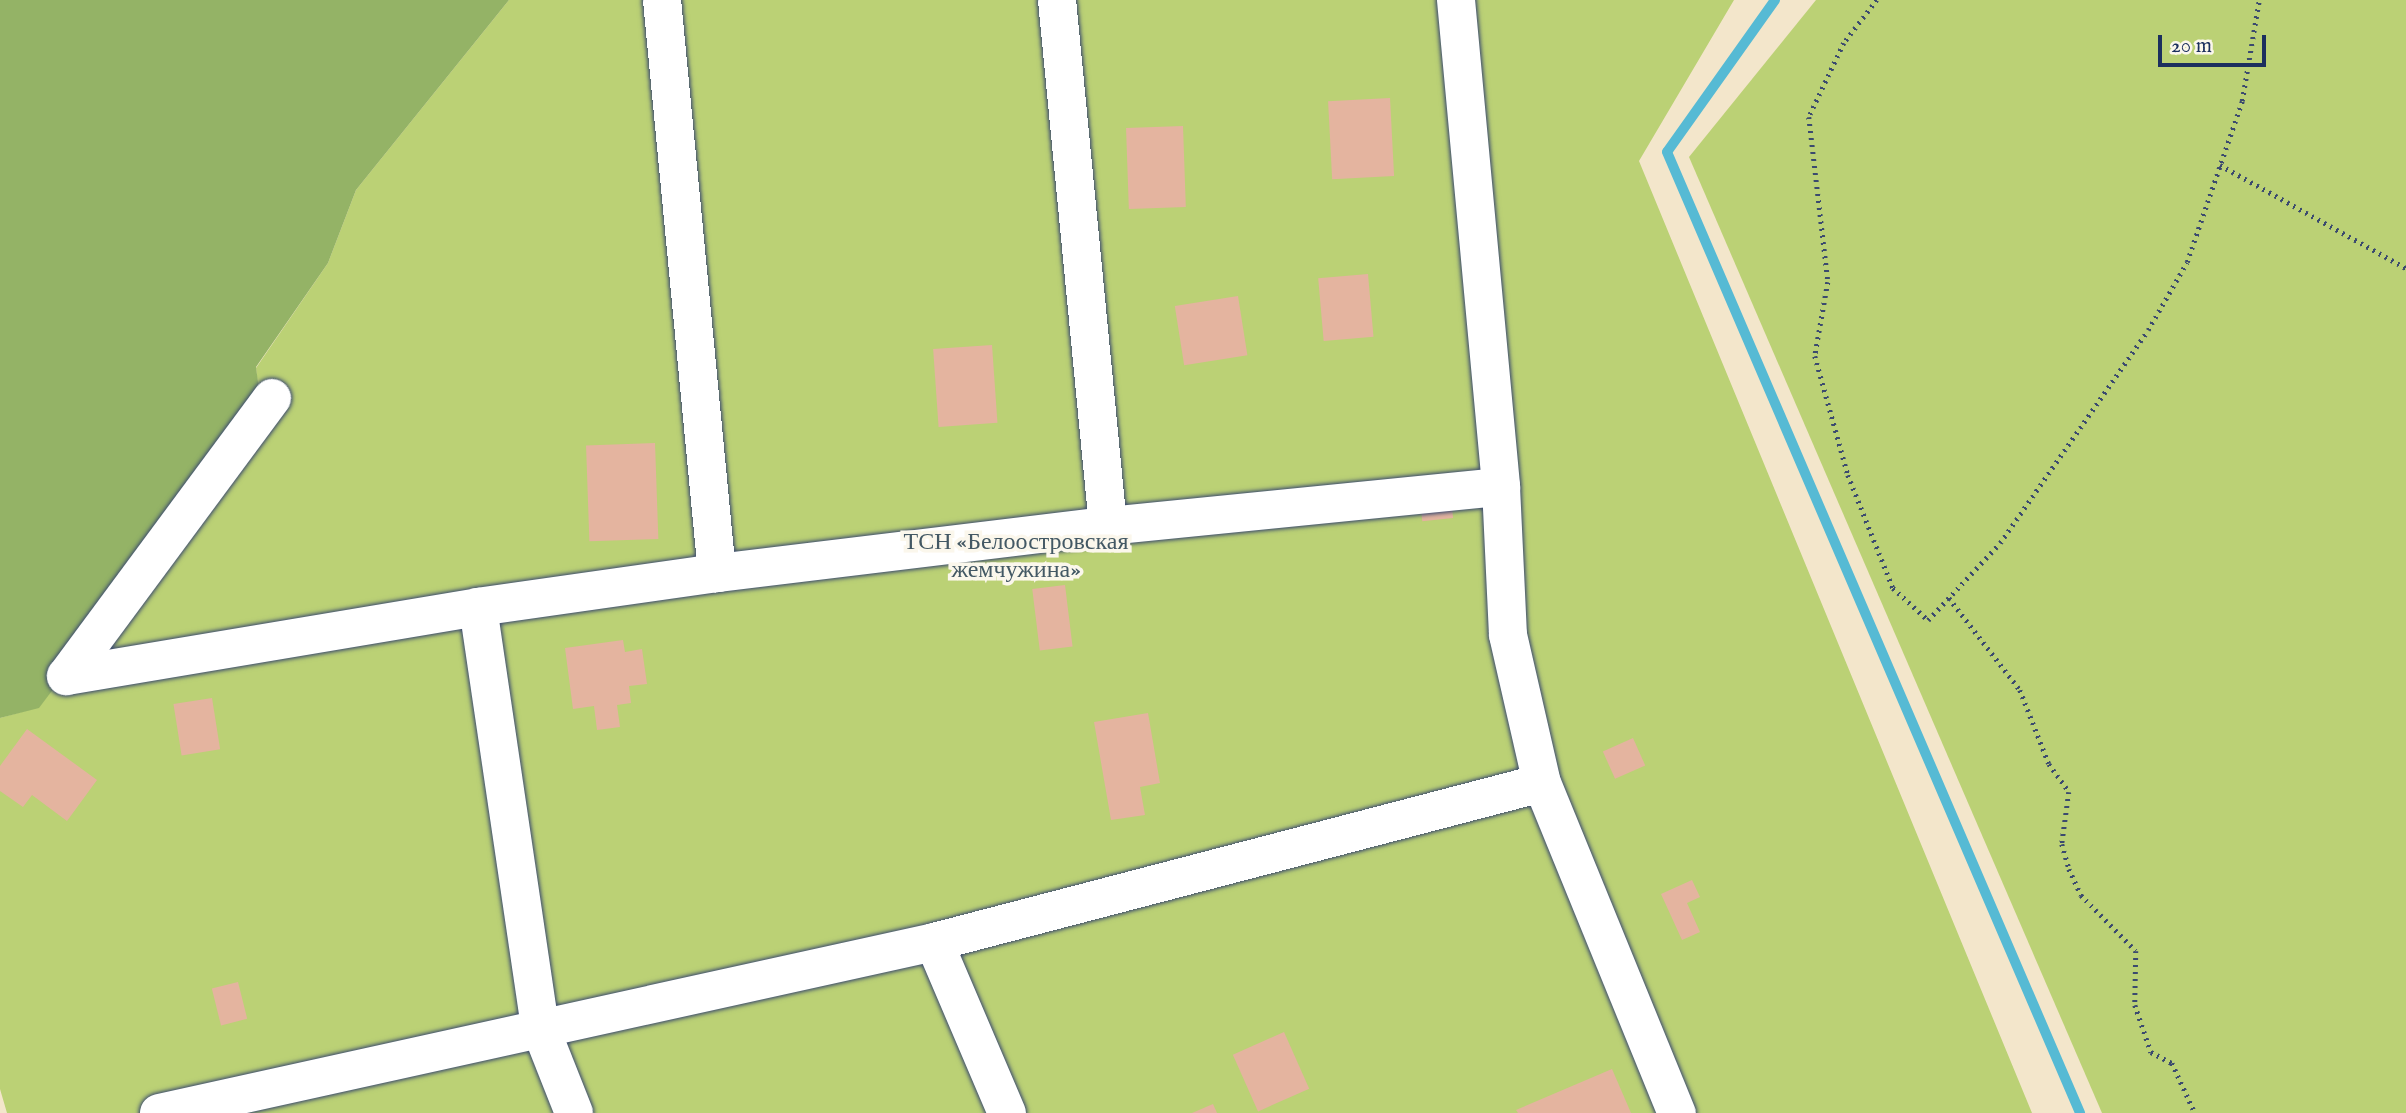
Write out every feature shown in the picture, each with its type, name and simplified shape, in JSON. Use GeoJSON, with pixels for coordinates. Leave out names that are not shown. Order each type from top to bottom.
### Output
{"type":"FeatureCollection","features":[{"type":"Feature","properties":{"kind":"street"},"geometry":{"type":"LineString","coordinates":[[662,0],[717,573]]}},
{"type":"Feature","properties":{"kind":"street"},"geometry":{"type":"LineString","coordinates":[[1057,0],[1108,526]]}},
{"type":"Feature","properties":{"kind":"street"},"geometry":{"type":"LineString","coordinates":[[1455,0],[1501,487],[1508,635],[1542,783],[1677,1113]]}},
{"type":"Feature","properties":{"kind":"street"},"geometry":{"type":"LineString","coordinates":[[272,398],[66,676],[478,607],[717,573],[1108,526],[1501,487]]}},
{"type":"Feature","properties":{"kind":"street"},"geometry":{"type":"LineString","coordinates":[[478,607],[540,1027],[573,1113]]}},
{"type":"Feature","properties":{"kind":"street"},"geometry":{"type":"LineString","coordinates":[[159,1113],[934,942],[1542,783]]}},
{"type":"Feature","properties":{"kind":"street"},"geometry":{"type":"LineString","coordinates":[[934,942],[1007,1113]]}},
{"type":"Feature","properties":{"kind":"path"},"geometry":{"type":"LineString","coordinates":[[1877,0],[1844,43],[1809,117],[1828,282],[1815,356],[1848,475],[1893,588],[1928,620],[2000,543],[2148,330],[2187,262],[2242,101],[2259,0]]}},
{"type":"Feature","properties":{"kind":"path"},"geometry":{"type":"LineString","coordinates":[[2220,166],[2406,268]]}},
{"type":"Feature","properties":{"kind":"path"},"geometry":{"type":"LineString","coordinates":[[1949,598],[2020,690],[2049,764],[2068,792],[2062,844],[2068,869],[2081,895],[2102,911],[2136,951],[2134,1005],[2151,1052],[2172,1063],[2195,1113]]}},
{"type":"Feature","properties":{"kind":"green space"},"geometry":{"type":"Polygon","coordinates":[[[0,0],[509,0],[356,190],[328,263],[256,367],[262,412],[39,708],[0,718],[0,0]]]}},
{"type":"Feature","properties":{"kind":"green space","name":"ТСН «Белоостровская жемчужина»"},"geometry":{"type":"Polygon","coordinates":[[[509,0],[1734,0],[1639,161],[2032,1113],[7,1113],[0,1089],[0,718],[39,707],[261,412],[256,368],[328,263],[356,190],[509,0]]]}},
{"type":"Feature","properties":{"kind":"green space"},"geometry":{"type":"Polygon","coordinates":[[[1816,0],[2406,0],[2406,1113],[2102,1113],[1689,157],[1816,0]]]}},
{"type":"Feature","properties":{"kind":"building"},"geometry":{"type":"Polygon","coordinates":[[[1390,98],[1394,176],[1332,179],[1328,101],[1390,98]]]}},
{"type":"Feature","properties":{"kind":"building"},"geometry":{"type":"Polygon","coordinates":[[[1183,126],[1186,207],[1129,209],[1126,128],[1183,126]]]}},
{"type":"Feature","properties":{"kind":"building"},"geometry":{"type":"Polygon","coordinates":[[[1368,274],[1373,337],[1324,341],[1318,278],[1368,274]]]}},
{"type":"Feature","properties":{"kind":"building"},"geometry":{"type":"Polygon","coordinates":[[[1238,296],[1247,355],[1184,365],[1175,306],[1238,296]]]}},
{"type":"Feature","properties":{"kind":"building"},"geometry":{"type":"Polygon","coordinates":[[[992,345],[997,423],[939,427],[933,349],[992,345]]]}},
{"type":"Feature","properties":{"kind":"building"},"geometry":{"type":"Polygon","coordinates":[[[655,443],[658,539],[589,541],[586,445],[655,443]]]}},
{"type":"Feature","properties":{"kind":"building"},"geometry":{"type":"Polygon","coordinates":[[[1451,498],[1453,518],[1422,521],[1420,501],[1451,498]]]}},
{"type":"Feature","properties":{"kind":"building"},"geometry":{"type":"Polygon","coordinates":[[[1065,585],[1073,647],[1040,651],[1032,589],[1065,585]]]}},
{"type":"Feature","properties":{"kind":"building"},"geometry":{"type":"Polygon","coordinates":[[[623,640],[625,652],[642,649],[647,684],[629,686],[631,703],[617,705],[620,727],[597,730],[594,706],[573,709],[565,648],[623,640]]]}},
{"type":"Feature","properties":{"kind":"building"},"geometry":{"type":"Polygon","coordinates":[[[212,698],[220,749],[182,755],[173,704],[212,698]]]}},
{"type":"Feature","properties":{"kind":"building"},"geometry":{"type":"Polygon","coordinates":[[[1148,713],[1160,783],[1140,787],[1145,815],[1111,820],[1094,722],[1148,713]]]}},
{"type":"Feature","properties":{"kind":"building"},"geometry":{"type":"Polygon","coordinates":[[[27,729],[97,780],[67,821],[32,795],[23,807],[0,791],[0,766],[27,729]]]}},
{"type":"Feature","properties":{"kind":"building"},"geometry":{"type":"Polygon","coordinates":[[[1633,738],[1645,765],[1615,779],[1603,751],[1633,738]]]}},
{"type":"Feature","properties":{"kind":"building"},"geometry":{"type":"Polygon","coordinates":[[[1692,880],[1700,897],[1687,903],[1700,932],[1682,940],[1661,894],[1692,880]]]}},
{"type":"Feature","properties":{"kind":"building"},"geometry":{"type":"Polygon","coordinates":[[[238,982],[247,1019],[221,1025],[212,989],[238,982]]]}},
{"type":"Feature","properties":{"kind":"building"},"geometry":{"type":"Polygon","coordinates":[[[1284,1032],[1309,1089],[1258,1111],[1233,1055],[1284,1032]]]}},
{"type":"Feature","properties":{"kind":"building"},"geometry":{"type":"Polygon","coordinates":[[[1612,1069],[1631,1113],[1518,1113],[1516,1110],[1612,1069]]]}},
{"type":"Feature","properties":{"kind":"building"},"geometry":{"type":"Polygon","coordinates":[[[1213,1104],[1217,1113],[1192,1113],[1213,1104]]]}},
{"type":"Feature","properties":{"kind":"waterway"},"geometry":{"type":"LineString","coordinates":[[1775,0],[1667,152],[2080,1113]]}}]}
